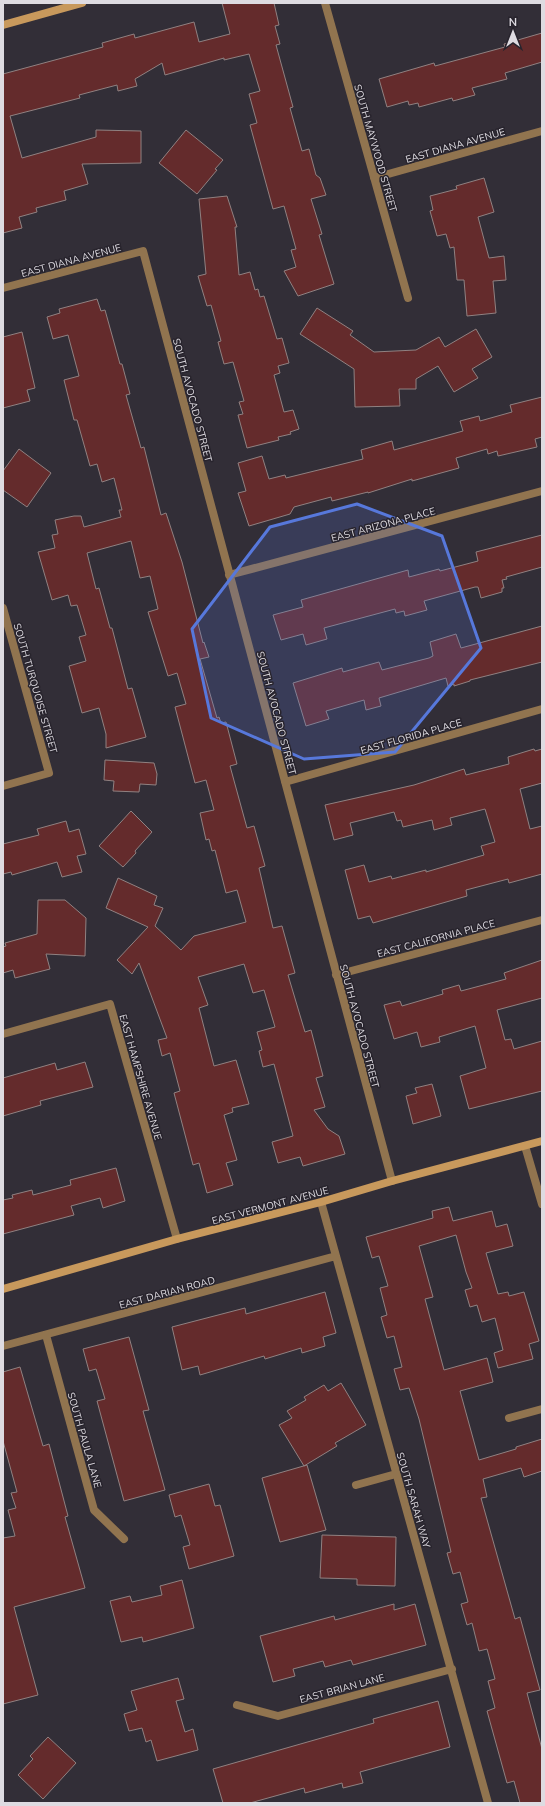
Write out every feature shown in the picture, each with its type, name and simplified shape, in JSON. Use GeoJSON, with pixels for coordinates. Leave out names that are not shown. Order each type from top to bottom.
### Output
{"type":"FeatureCollection","features":[{"type":"Feature","properties":{"kind":"street"},"geometry":{"type":"LineString","coordinates":[[3,25],[82,3]]}},
{"type":"Feature","properties":{"kind":"street","name":"SOUTH MAYWOOD STREET"},"geometry":{"type":"LineString","coordinates":[[325,3],[408,298]]}},
{"type":"Feature","properties":{"kind":"street","name":"EAST DIANA AVENUE"},"geometry":{"type":"LineString","coordinates":[[374,178],[542,131]]}},
{"type":"Feature","properties":{"kind":"street","name":"EAST DIANA AVENUE"},"geometry":{"type":"LineString","coordinates":[[3,288],[143,251]]}},
{"type":"Feature","properties":{"kind":"street","name":"SOUTH AVOCADO STREET"},"geometry":{"type":"LineString","coordinates":[[143,251],[392,1180]]}},
{"type":"Feature","properties":{"kind":"street","name":"EAST ARIZONA PLACE"},"geometry":{"type":"LineString","coordinates":[[229,575],[542,491]]}},
{"type":"Feature","properties":{"kind":"street","name":"SOUTH TURQUOISE STREET"},"geometry":{"type":"LineString","coordinates":[[3,608],[49,774],[3,786]]}},
{"type":"Feature","properties":{"kind":"street","name":"EAST FLORIDA PLACE"},"geometry":{"type":"LineString","coordinates":[[285,782],[542,710]]}},
{"type":"Feature","properties":{"kind":"street","name":"EAST CALIFORNIA PLACE"},"geometry":{"type":"LineString","coordinates":[[336,975],[542,920]]}},
{"type":"Feature","properties":{"kind":"street","name":"EAST HAMPSHIRE AVENUE"},"geometry":{"type":"LineString","coordinates":[[3,1034],[110,1004],[177,1240]]}},
{"type":"Feature","properties":{"kind":"street","name":"EAST VERMONT AVENUE"},"geometry":{"type":"LineString","coordinates":[[3,1289],[177,1240],[321,1202],[392,1180],[542,1141]]}},
{"type":"Feature","properties":{"kind":"street"},"geometry":{"type":"LineString","coordinates":[[525,1146],[542,1204]]}},
{"type":"Feature","properties":{"kind":"street","name":"SOUTH SARAH WAY"},"geometry":{"type":"LineString","coordinates":[[321,1202],[488,1803]]}},
{"type":"Feature","properties":{"kind":"street","name":"EAST DARIAN ROAD"},"geometry":{"type":"LineString","coordinates":[[3,1346],[336,1256]]}},
{"type":"Feature","properties":{"kind":"street","name":"SOUTH PAULA LANE"},"geometry":{"type":"LineString","coordinates":[[46,1335],[94,1510],[124,1539]]}},
{"type":"Feature","properties":{"kind":"street"},"geometry":{"type":"LineString","coordinates":[[510,1418],[542,1409]]}},
{"type":"Feature","properties":{"kind":"street"},"geometry":{"type":"LineString","coordinates":[[356,1485],[396,1474]]}},
{"type":"Feature","properties":{"kind":"street","name":"EAST BRIAN LANE"},"geometry":{"type":"LineString","coordinates":[[237,1705],[278,1716],[452,1669]]}},
{"type":"Feature","properties":{"kind":"highlighted area"},"geometry":{"type":"Polygon","coordinates":[[[357,504],[442,536],[481,648],[395,752],[304,759],[211,718],[192,629],[270,527],[357,504]]]}},
{"type":"Feature","properties":{"kind":"building"},"geometry":{"type":"Polygon","coordinates":[[[222,3],[274,3],[279,25],[275,26],[280,44],[276,45],[293,107],[290,108],[302,151],[309,149],[316,175],[320,178],[326,195],[311,199],[322,234],[319,235],[334,284],[298,296],[284,271],[296,267],[291,250],[296,249],[284,206],[273,209],[250,125],[257,123],[249,94],[260,91],[249,54],[224,60],[224,58],[165,75],[162,63],[135,79],[137,86],[118,91],[117,85],[79,95],[80,98],[10,116],[22,158],[96,137],[96,130],[141,131],[141,163],[82,164],[88,184],[64,191],[66,200],[36,208],[37,212],[19,217],[22,228],[3,233],[3,74],[103,47],[102,43],[134,34],[135,38],[194,22],[199,42],[230,34],[222,3]]]}},
{"type":"Feature","properties":{"kind":"building"},"geometry":{"type":"Polygon","coordinates":[[[542,33],[542,62],[505,73],[507,79],[472,88],[475,95],[453,101],[452,98],[419,107],[418,103],[409,105],[408,101],[387,107],[379,79],[434,63],[435,66],[505,47],[504,44],[542,33]]]}},
{"type":"Feature","properties":{"kind":"building"},"geometry":{"type":"Polygon","coordinates":[[[186,130],[223,160],[215,169],[217,170],[197,194],[159,163],[186,130]]]}},
{"type":"Feature","properties":{"kind":"building"},"geometry":{"type":"Polygon","coordinates":[[[484,178],[494,212],[478,217],[489,258],[504,256],[506,280],[493,281],[496,313],[467,316],[464,280],[457,280],[454,247],[450,248],[446,234],[437,236],[430,211],[433,210],[430,196],[457,189],[456,186],[484,178]]]}},
{"type":"Feature","properties":{"kind":"building"},"geometry":{"type":"Polygon","coordinates":[[[227,196],[237,227],[235,227],[239,275],[250,272],[255,290],[258,289],[260,297],[264,296],[277,339],[282,338],[289,363],[278,366],[280,373],[274,375],[284,412],[293,410],[299,429],[290,432],[291,434],[278,437],[279,440],[247,448],[238,415],[243,414],[239,402],[244,401],[233,362],[224,364],[218,342],[221,341],[211,305],[207,306],[198,276],[206,274],[199,199],[227,196]]]}},
{"type":"Feature","properties":{"kind":"building"},"geometry":{"type":"Polygon","coordinates":[[[97,299],[101,311],[105,310],[120,364],[122,364],[130,394],[126,395],[141,448],[144,447],[161,515],[166,513],[182,562],[203,643],[204,642],[209,657],[200,659],[217,718],[219,717],[221,723],[226,722],[237,764],[230,766],[247,828],[254,826],[265,866],[259,868],[273,928],[282,926],[295,973],[288,975],[305,1032],[311,1030],[323,1076],[316,1078],[325,1107],[314,1110],[328,1129],[339,1136],[345,1154],[303,1166],[300,1157],[278,1163],[272,1142],[293,1136],[274,1064],[263,1067],[259,1051],[262,1050],[257,1032],[275,1027],[264,990],[253,993],[244,964],[198,977],[208,1005],[199,1008],[214,1066],[236,1060],[249,1104],[232,1108],[233,1112],[224,1115],[237,1160],[226,1163],[233,1185],[207,1193],[199,1163],[193,1165],[174,1093],[180,1091],[170,1053],[162,1056],[158,1040],[167,1038],[139,963],[132,974],[117,960],[148,927],[106,908],[118,878],[157,896],[154,905],[163,908],[155,926],[181,950],[194,936],[246,922],[237,890],[226,893],[215,850],[212,851],[209,839],[206,840],[200,813],[214,810],[206,780],[195,783],[175,707],[186,704],[177,673],[168,676],[148,612],[158,609],[150,576],[140,578],[131,541],[87,553],[96,589],[99,588],[110,628],[112,628],[128,689],[132,688],[146,737],[106,748],[106,734],[99,708],[82,713],[69,666],[86,661],[79,637],[86,635],[77,605],[71,606],[68,595],[52,600],[38,552],[55,548],[52,535],[58,534],[55,520],[81,516],[84,527],[121,517],[119,510],[122,510],[114,478],[102,482],[97,464],[90,466],[77,420],[74,420],[64,380],[79,376],[68,335],[53,339],[47,317],[60,313],[59,309],[97,299]]]}},
{"type":"Feature","properties":{"kind":"building"},"geometry":{"type":"Polygon","coordinates":[[[317,308],[353,331],[350,335],[374,352],[416,350],[439,337],[445,347],[476,329],[492,357],[472,369],[478,378],[454,392],[438,366],[416,379],[416,389],[399,389],[400,406],[355,407],[354,369],[300,334],[317,308]]]}},
{"type":"Feature","properties":{"kind":"building"},"geometry":{"type":"Polygon","coordinates":[[[22,332],[35,388],[27,390],[30,401],[3,408],[3,337],[22,332]]]}},
{"type":"Feature","properties":{"kind":"building"},"geometry":{"type":"Polygon","coordinates":[[[542,397],[542,437],[535,439],[537,447],[498,456],[497,451],[488,454],[487,449],[456,458],[459,468],[412,481],[412,479],[368,493],[332,501],[331,497],[294,507],[290,514],[249,526],[238,493],[246,491],[238,463],[262,456],[269,479],[285,475],[286,478],[363,459],[361,450],[392,441],[394,450],[463,431],[460,421],[479,416],[480,421],[512,412],[510,405],[542,397]]]}},
{"type":"Feature","properties":{"kind":"building"},"geometry":{"type":"Polygon","coordinates":[[[19,449],[51,473],[27,507],[3,490],[3,471],[19,449]]]}},
{"type":"Feature","properties":{"kind":"building"},"geometry":{"type":"Polygon","coordinates":[[[542,535],[542,567],[506,577],[507,579],[502,580],[504,588],[502,588],[502,592],[481,598],[478,587],[475,587],[424,601],[427,610],[405,616],[404,611],[396,613],[395,609],[324,628],[327,639],[306,645],[303,634],[281,640],[273,615],[303,607],[301,600],[408,570],[409,577],[478,561],[476,552],[542,535]]]}},
{"type":"Feature","properties":{"kind":"building"},"geometry":{"type":"Polygon","coordinates":[[[542,626],[542,662],[470,680],[454,686],[454,684],[448,686],[446,678],[379,698],[381,706],[366,710],[364,700],[326,711],[329,719],[306,726],[293,683],[342,668],[343,672],[379,662],[382,670],[429,658],[433,656],[430,642],[456,634],[461,648],[542,626]]]}},
{"type":"Feature","properties":{"kind":"building"},"geometry":{"type":"Polygon","coordinates":[[[534,749],[535,751],[542,749],[542,783],[520,789],[530,829],[542,826],[542,874],[509,883],[508,879],[466,890],[467,896],[373,923],[370,916],[358,919],[345,870],[364,865],[369,882],[391,876],[392,879],[426,870],[426,872],[484,855],[481,846],[495,842],[485,809],[450,818],[452,825],[434,830],[432,820],[403,827],[401,820],[397,821],[394,812],[350,823],[353,835],[334,840],[325,805],[414,785],[464,769],[466,775],[509,764],[508,757],[534,749]]]}},
{"type":"Feature","properties":{"kind":"building"},"geometry":{"type":"Polygon","coordinates":[[[105,760],[154,763],[157,774],[156,785],[140,784],[139,792],[113,791],[114,781],[104,780],[105,760]]]}},
{"type":"Feature","properties":{"kind":"building"},"geometry":{"type":"Polygon","coordinates":[[[131,811],[152,832],[123,867],[99,846],[131,811]]]}},
{"type":"Feature","properties":{"kind":"building"},"geometry":{"type":"Polygon","coordinates":[[[66,821],[69,832],[79,829],[86,854],[77,856],[82,872],[62,877],[57,862],[12,875],[11,872],[3,874],[3,844],[39,835],[37,829],[66,821]]]}},
{"type":"Feature","properties":{"kind":"building"},"geometry":{"type":"Polygon","coordinates":[[[38,900],[65,900],[86,918],[85,956],[46,954],[50,969],[15,978],[13,970],[3,973],[3,947],[6,946],[5,943],[37,934],[38,900]]]}},
{"type":"Feature","properties":{"kind":"building"},"geometry":{"type":"Polygon","coordinates":[[[542,960],[542,998],[497,1010],[505,1040],[511,1039],[514,1049],[542,1041],[542,1091],[469,1109],[460,1076],[486,1068],[475,1026],[439,1037],[440,1042],[421,1047],[417,1032],[394,1039],[384,1005],[400,1001],[402,1006],[443,994],[442,990],[459,985],[461,991],[506,979],[504,973],[542,960]]]}},
{"type":"Feature","properties":{"kind":"building"},"geometry":{"type":"Polygon","coordinates":[[[85,1062],[93,1087],[40,1101],[41,1105],[3,1116],[3,1078],[55,1063],[57,1070],[85,1062]]]}},
{"type":"Feature","properties":{"kind":"building"},"geometry":{"type":"Polygon","coordinates":[[[432,1084],[441,1116],[413,1124],[406,1096],[417,1093],[415,1088],[432,1084]]]}},
{"type":"Feature","properties":{"kind":"building"},"geometry":{"type":"Polygon","coordinates":[[[116,1168],[125,1201],[103,1208],[100,1198],[71,1206],[74,1215],[3,1234],[3,1200],[13,1198],[12,1195],[32,1190],[33,1195],[71,1185],[70,1180],[116,1168]]]}},
{"type":"Feature","properties":{"kind":"building"},"geometry":{"type":"Polygon","coordinates":[[[449,1207],[453,1221],[492,1211],[496,1227],[507,1224],[513,1246],[486,1253],[498,1294],[508,1292],[509,1296],[524,1292],[539,1341],[529,1344],[533,1359],[498,1368],[494,1353],[503,1350],[495,1318],[482,1322],[477,1305],[470,1307],[465,1290],[472,1288],[456,1235],[419,1246],[433,1297],[425,1299],[444,1370],[487,1358],[493,1382],[460,1391],[479,1460],[516,1449],[516,1447],[542,1439],[542,1471],[524,1477],[521,1468],[483,1479],[487,1497],[481,1498],[515,1619],[520,1617],[540,1690],[527,1693],[542,1749],[542,1803],[520,1803],[514,1781],[507,1783],[487,1711],[495,1708],[488,1681],[495,1679],[487,1649],[479,1651],[472,1623],[467,1625],[461,1604],[468,1602],[460,1572],[453,1574],[447,1553],[451,1552],[419,1419],[409,1388],[400,1390],[394,1369],[402,1367],[394,1336],[387,1338],[381,1317],[387,1315],[380,1288],[388,1286],[379,1256],[372,1258],[366,1237],[433,1218],[432,1211],[449,1207]]]}},
{"type":"Feature","properties":{"kind":"building"},"geometry":{"type":"Polygon","coordinates":[[[325,1292],[336,1333],[323,1337],[325,1346],[302,1353],[301,1348],[265,1359],[264,1356],[200,1375],[198,1366],[182,1370],[172,1327],[245,1308],[246,1314],[325,1292]]]}},
{"type":"Feature","properties":{"kind":"building"},"geometry":{"type":"Polygon","coordinates":[[[129,1337],[149,1410],[143,1411],[165,1490],[124,1501],[97,1401],[105,1399],[96,1369],[89,1371],[83,1349],[129,1337]]]}},
{"type":"Feature","properties":{"kind":"building"},"geometry":{"type":"Polygon","coordinates":[[[20,1367],[43,1446],[49,1444],[68,1516],[65,1517],[85,1588],[14,1607],[38,1695],[3,1704],[3,1538],[15,1536],[8,1510],[16,1508],[11,1493],[17,1492],[3,1441],[3,1372],[20,1367]]]}},
{"type":"Feature","properties":{"kind":"building"},"geometry":{"type":"Polygon","coordinates":[[[341,1383],[366,1425],[335,1443],[337,1446],[304,1466],[279,1425],[292,1418],[287,1411],[306,1400],[304,1397],[324,1385],[328,1391],[341,1383]]]}},
{"type":"Feature","properties":{"kind":"building"},"geometry":{"type":"Polygon","coordinates":[[[307,1465],[326,1530],[280,1542],[262,1478],[307,1465]]]}},
{"type":"Feature","properties":{"kind":"building"},"geometry":{"type":"Polygon","coordinates":[[[209,1484],[215,1506],[220,1505],[234,1556],[189,1569],[183,1547],[190,1545],[181,1515],[175,1517],[169,1495],[209,1484]]]}},
{"type":"Feature","properties":{"kind":"building"},"geometry":{"type":"Polygon","coordinates":[[[322,1535],[396,1537],[395,1586],[357,1585],[357,1579],[320,1578],[322,1535]]]}},
{"type":"Feature","properties":{"kind":"building"},"geometry":{"type":"Polygon","coordinates":[[[182,1580],[194,1628],[143,1642],[142,1637],[121,1642],[110,1601],[130,1596],[132,1602],[162,1595],[160,1586],[182,1580]]]}},
{"type":"Feature","properties":{"kind":"building"},"geometry":{"type":"Polygon","coordinates":[[[394,1604],[394,1610],[415,1604],[426,1645],[353,1665],[351,1660],[325,1667],[323,1661],[293,1669],[295,1676],[273,1682],[260,1636],[334,1616],[335,1620],[394,1604]]]}},
{"type":"Feature","properties":{"kind":"building"},"geometry":{"type":"Polygon","coordinates":[[[178,1678],[184,1699],[176,1701],[185,1732],[193,1729],[198,1750],[157,1761],[151,1740],[146,1742],[142,1728],[129,1731],[124,1714],[137,1710],[131,1691],[178,1678]]]}},
{"type":"Feature","properties":{"kind":"building"},"geometry":{"type":"Polygon","coordinates":[[[438,1701],[450,1747],[360,1772],[363,1783],[343,1788],[342,1783],[305,1793],[304,1788],[250,1803],[223,1803],[213,1769],[374,1723],[373,1719],[438,1701]]]}},
{"type":"Feature","properties":{"kind":"building"},"geometry":{"type":"Polygon","coordinates":[[[48,1737],[76,1763],[43,1799],[18,1775],[33,1759],[30,1756],[48,1737]]]}}]}
